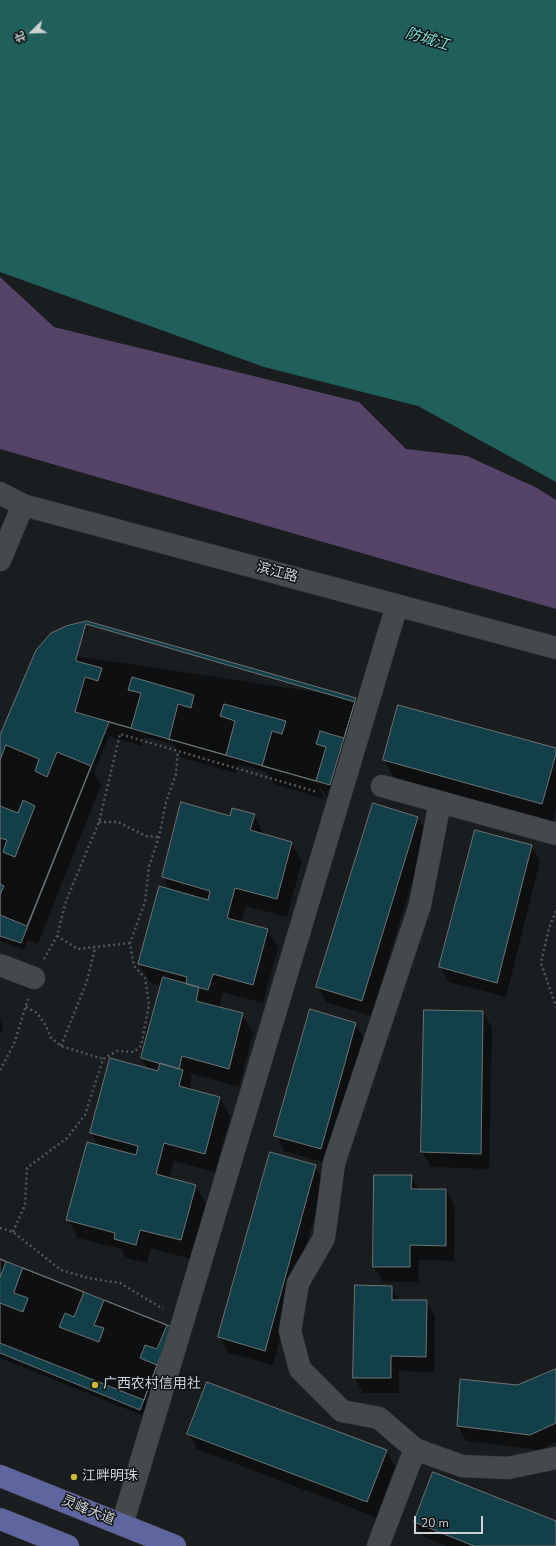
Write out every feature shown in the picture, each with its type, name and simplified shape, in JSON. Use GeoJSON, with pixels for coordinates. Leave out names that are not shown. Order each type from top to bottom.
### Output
{"type":"FeatureCollection","features":[{"type":"Feature","properties":{"kind":"main road","name":"灵峰大道"},"geometry":{"type":"LineString","coordinates":[[0,1476],[175,1546]]}},
{"type":"Feature","properties":{"kind":"main road"},"geometry":{"type":"LineString","coordinates":[[0,1519],[68,1546]]}},
{"type":"Feature","properties":{"kind":"street","name":"滨江路"},"geometry":{"type":"LineString","coordinates":[[0,493],[23,505],[556,648]]}},
{"type":"Feature","properties":{"kind":"street"},"geometry":{"type":"LineString","coordinates":[[0,560],[23,505]]}},
{"type":"Feature","properties":{"kind":"street"},"geometry":{"type":"LineString","coordinates":[[122,1525],[397,605]]}},
{"type":"Feature","properties":{"kind":"street"},"geometry":{"type":"LineString","coordinates":[[382,786],[556,834]]}},
{"type":"Feature","properties":{"kind":"street"},"geometry":{"type":"LineString","coordinates":[[440,802],[420,905],[334,1163],[324,1238],[298,1283],[290,1331],[300,1370],[342,1411],[379,1418],[415,1450],[462,1466],[508,1468],[556,1458]]}},
{"type":"Feature","properties":{"kind":"street"},"geometry":{"type":"LineString","coordinates":[[0,965],[34,978]]}},
{"type":"Feature","properties":{"kind":"street"},"geometry":{"type":"LineString","coordinates":[[378,1546],[415,1450]]}},
{"type":"Feature","properties":{"kind":"path"},"geometry":{"type":"LineString","coordinates":[[0,1070],[14,1044],[34,978],[57,936],[66,901],[99,822],[120,734],[339,799]]}},
{"type":"Feature","properties":{"kind":"path"},"geometry":{"type":"LineString","coordinates":[[26,1006],[37,1013],[46,1026],[51,1038],[61,1046],[103,1059],[117,1052],[134,1052],[141,1046],[149,1004],[145,978],[134,966],[130,943],[145,902],[149,866],[159,838],[166,802],[176,774],[178,751]]}},
{"type":"Feature","properties":{"kind":"path"},"geometry":{"type":"LineString","coordinates":[[99,822],[118,822],[146,836],[159,838]]}},
{"type":"Feature","properties":{"kind":"path"},"geometry":{"type":"LineString","coordinates":[[556,911],[549,928],[541,963],[556,1007]]}},
{"type":"Feature","properties":{"kind":"path"},"geometry":{"type":"LineString","coordinates":[[57,936],[78,949],[130,943]]}},
{"type":"Feature","properties":{"kind":"path"},"geometry":{"type":"LineString","coordinates":[[61,1046],[88,981],[95,948]]}},
{"type":"Feature","properties":{"kind":"path"},"geometry":{"type":"LineString","coordinates":[[13,1232],[25,1205],[27,1168],[67,1138],[85,1115],[103,1059]]}},
{"type":"Feature","properties":{"kind":"path"},"geometry":{"type":"LineString","coordinates":[[0,1228],[13,1232],[61,1270],[88,1278],[120,1283],[183,1320]]}},
{"type":"Feature","properties":{"kind":"shaded area"},"geometry":{"type":"Polygon","coordinates":[[[0,277],[54,327],[359,402],[406,449],[467,456],[535,487],[556,500],[556,609],[0,449],[0,277]]]}},
{"type":"Feature","properties":{"kind":"water","name":"防城江"},"geometry":{"type":"Polygon","coordinates":[[[0,0],[556,0],[556,482],[418,406],[264,367],[0,272],[0,0]]]}},
{"type":"Feature","properties":{"kind":"building"},"geometry":{"type":"Polygon","coordinates":[[[87,621],[356,698],[330,785],[109,722],[21,943],[0,936],[0,735],[36,650],[51,633],[66,626],[87,621]]]}},
{"type":"Feature","properties":{"kind":"building"},"geometry":{"type":"Polygon","coordinates":[[[86,624],[355,702],[344,738],[320,731],[316,744],[326,747],[316,781],[262,766],[272,731],[282,734],[286,721],[224,704],[220,716],[235,721],[226,755],[169,739],[178,704],[191,708],[194,695],[132,677],[128,690],[141,693],[131,728],[75,712],[85,677],[98,681],[102,668],[76,661],[86,624]]]}},
{"type":"Feature","properties":{"kind":"building"},"geometry":{"type":"Polygon","coordinates":[[[398,705],[556,748],[556,754],[542,804],[383,760],[398,705]]]}},
{"type":"Feature","properties":{"kind":"building"},"geometry":{"type":"Polygon","coordinates":[[[6,745],[39,759],[35,771],[47,777],[57,752],[91,766],[27,926],[0,915],[0,895],[4,886],[0,884],[0,838],[7,840],[3,852],[15,857],[35,806],[23,800],[18,813],[0,806],[0,761],[6,745]]]}},
{"type":"Feature","properties":{"kind":"building"},"geometry":{"type":"Polygon","coordinates":[[[181,802],[230,816],[232,808],[255,814],[250,830],[292,842],[277,899],[235,888],[227,918],[268,929],[253,985],[213,974],[208,990],[186,984],[187,977],[138,964],[159,886],[208,900],[210,891],[162,877],[181,802]]]}},
{"type":"Feature","properties":{"kind":"building"},"geometry":{"type":"Polygon","coordinates":[[[373,803],[418,817],[362,1001],[316,987],[373,803]]]}},
{"type":"Feature","properties":{"kind":"building"},"geometry":{"type":"Polygon","coordinates":[[[475,830],[532,845],[497,983],[439,967],[475,830]]]}},
{"type":"Feature","properties":{"kind":"building"},"geometry":{"type":"Polygon","coordinates":[[[163,977],[199,987],[196,1001],[243,1013],[229,1069],[182,1056],[179,1069],[141,1058],[163,977]]]}},
{"type":"Feature","properties":{"kind":"building"},"geometry":{"type":"Polygon","coordinates":[[[310,1009],[356,1023],[321,1149],[274,1136],[310,1009]]]}},
{"type":"Feature","properties":{"kind":"building"},"geometry":{"type":"Polygon","coordinates":[[[424,1010],[483,1011],[481,1154],[421,1152],[424,1010]]]}},
{"type":"Feature","properties":{"kind":"building"},"geometry":{"type":"Polygon","coordinates":[[[110,1058],[158,1071],[160,1063],[183,1070],[179,1086],[220,1097],[205,1154],[164,1143],[156,1174],[196,1185],[181,1240],[140,1230],[136,1245],[114,1239],[115,1233],[66,1220],[87,1142],[136,1155],[138,1146],[90,1133],[110,1058]]]}},
{"type":"Feature","properties":{"kind":"building"},"geometry":{"type":"Polygon","coordinates":[[[270,1152],[316,1165],[265,1351],[218,1337],[270,1152]]]}},
{"type":"Feature","properties":{"kind":"building"},"geometry":{"type":"Polygon","coordinates":[[[374,1175],[412,1175],[411,1189],[446,1189],[446,1246],[410,1245],[410,1267],[373,1267],[374,1175]]]}},
{"type":"Feature","properties":{"kind":"building"},"geometry":{"type":"Polygon","coordinates":[[[0,1259],[172,1327],[140,1410],[0,1353],[0,1259]]]}},
{"type":"Feature","properties":{"kind":"building"},"geometry":{"type":"Polygon","coordinates":[[[0,1259],[6,1262],[0,1277],[0,1259]]]}},
{"type":"Feature","properties":{"kind":"building"},"geometry":{"type":"Polygon","coordinates":[[[23,1268],[84,1292],[74,1317],[65,1313],[59,1327],[99,1342],[104,1328],[94,1325],[104,1300],[167,1325],[157,1349],[145,1345],[140,1358],[157,1365],[144,1400],[0,1343],[0,1303],[23,1312],[28,1298],[14,1293],[23,1268]]]}},
{"type":"Feature","properties":{"kind":"building"},"geometry":{"type":"Polygon","coordinates":[[[355,1285],[392,1286],[392,1300],[427,1300],[426,1357],[391,1356],[391,1378],[353,1378],[355,1285]]]}},
{"type":"Feature","properties":{"kind":"building"},"geometry":{"type":"Polygon","coordinates":[[[556,1369],[556,1423],[530,1435],[457,1426],[460,1379],[517,1385],[556,1369]]]}},
{"type":"Feature","properties":{"kind":"building"},"geometry":{"type":"Polygon","coordinates":[[[207,1382],[387,1450],[367,1502],[187,1434],[207,1382]]]}},
{"type":"Feature","properties":{"kind":"building"},"geometry":{"type":"Polygon","coordinates":[[[433,1472],[556,1521],[556,1546],[474,1546],[414,1522],[433,1472]]]}},
{"type":"Feature","properties":{"kind":"place","name":"广西农村信用社"},"geometry":{"type":"Point","coordinates":[95,1385]}},
{"type":"Feature","properties":{"kind":"place","name":"江畔明珠"},"geometry":{"type":"Point","coordinates":[74,1477]}}]}
